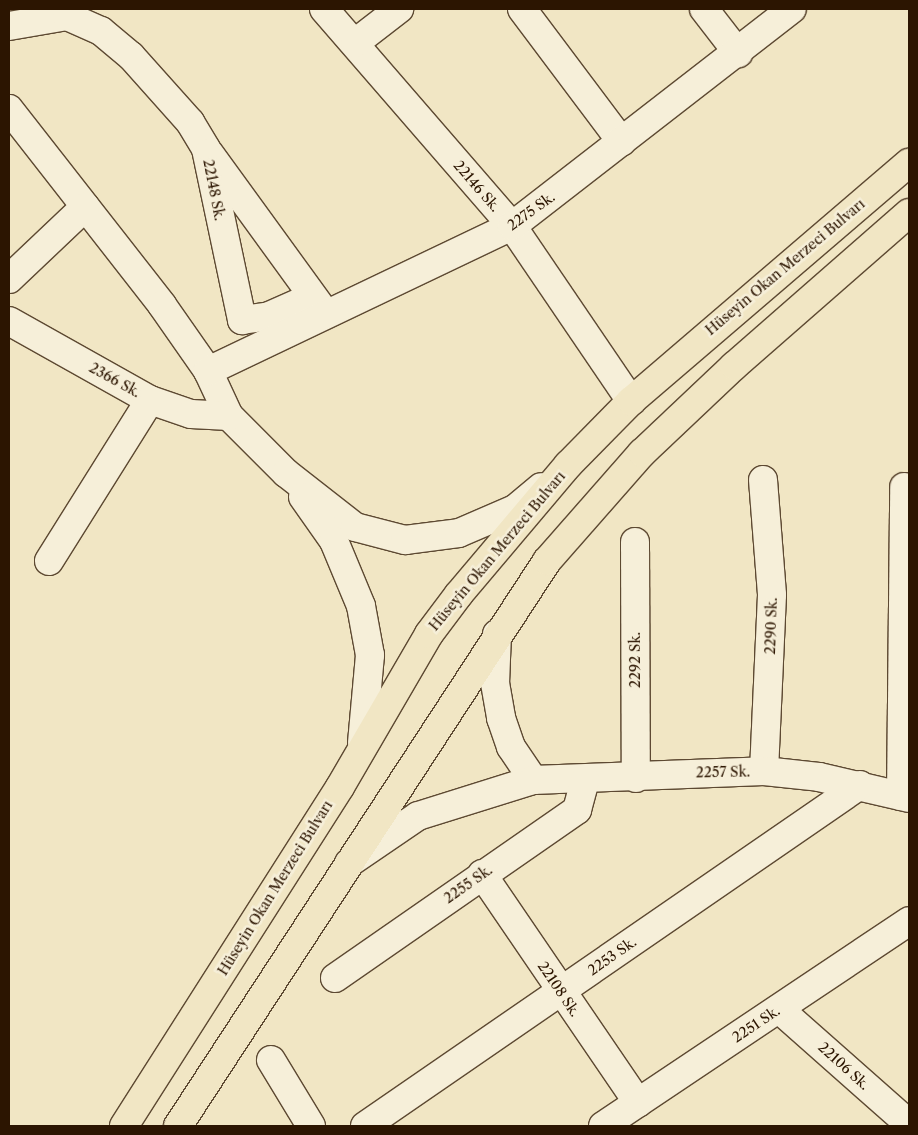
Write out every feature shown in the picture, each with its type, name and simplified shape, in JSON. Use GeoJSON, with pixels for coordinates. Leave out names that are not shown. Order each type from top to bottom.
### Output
{"type":"FeatureCollection","features":[{"type":"Feature","properties":{"kind":"main road","name":"Hüseyin Okan Merzeci Bulvarı"},"geometry":{"type":"LineString","coordinates":[[124,1126],[340,788],[362,744],[429,634],[568,465],[631,401],[909,163]]}},
{"type":"Feature","properties":{"kind":"main road"},"geometry":{"type":"LineString","coordinates":[[178,1126],[345,865],[547,561],[642,453],[909,213]]}},
{"type":"Feature","properties":{"kind":"street","name":"22146 Sk."},"geometry":{"type":"LineString","coordinates":[[324,9],[512,226],[631,401]]}},
{"type":"Feature","properties":{"kind":"street"},"geometry":{"type":"LineString","coordinates":[[355,43],[399,9]]}},
{"type":"Feature","properties":{"kind":"street"},"geometry":{"type":"LineString","coordinates":[[522,9],[622,142]]}},
{"type":"Feature","properties":{"kind":"street"},"geometry":{"type":"LineString","coordinates":[[704,9],[738,53]]}},
{"type":"Feature","properties":{"kind":"street","name":"2275 Sk."},"geometry":{"type":"LineString","coordinates":[[208,371],[319,306],[512,226],[738,53],[792,9]]}},
{"type":"Feature","properties":{"kind":"street"},"geometry":{"type":"LineString","coordinates":[[9,26],[70,12]]}},
{"type":"Feature","properties":{"kind":"street","name":"22148 Sk."},"geometry":{"type":"LineString","coordinates":[[70,12],[101,31],[130,56],[190,122],[206,149],[242,320],[319,306]]}},
{"type":"Feature","properties":{"kind":"street"},"geometry":{"type":"LineString","coordinates":[[9,109],[208,371],[229,416],[286,473],[355,527],[405,540],[459,532],[515,509],[568,465]]}},
{"type":"Feature","properties":{"kind":"street"},"geometry":{"type":"LineString","coordinates":[[206,149],[319,306]]}},
{"type":"Feature","properties":{"kind":"street"},"geometry":{"type":"LineString","coordinates":[[9,279],[85,207]]}},
{"type":"Feature","properties":{"kind":"street","name":"2366 Sk."},"geometry":{"type":"LineString","coordinates":[[9,321],[150,400],[191,414],[229,416]]}},
{"type":"Feature","properties":{"kind":"street"},"geometry":{"type":"LineString","coordinates":[[49,562],[150,400]]}},
{"type":"Feature","properties":{"kind":"street"},"geometry":{"type":"LineString","coordinates":[[286,473],[334,541],[361,606],[370,655],[362,744]]}},
{"type":"Feature","properties":{"kind":"street","name":"2290 Sk."},"geometry":{"type":"LineString","coordinates":[[763,480],[772,595],[764,772]]}},
{"type":"Feature","properties":{"kind":"street"},"geometry":{"type":"LineString","coordinates":[[904,487],[905,797]]}},
{"type":"Feature","properties":{"kind":"street","name":"2292 Sk."},"geometry":{"type":"LineString","coordinates":[[634,542],[636,778]]}},
{"type":"Feature","properties":{"kind":"street"},"geometry":{"type":"LineString","coordinates":[[497,634],[495,683],[501,718],[511,747],[533,780]]}},
{"type":"Feature","properties":{"kind":"street","name":"2257 Sk."},"geometry":{"type":"LineString","coordinates":[[345,865],[418,816],[533,780],[585,780],[764,772],[860,785],[905,797]]}},
{"type":"Feature","properties":{"kind":"street","name":"2255 Sk."},"geometry":{"type":"LineString","coordinates":[[335,978],[482,874],[577,810],[585,780]]}},
{"type":"Feature","properties":{"kind":"street","name":"2253 Sk."},"geometry":{"type":"LineString","coordinates":[[364,1126],[860,785]]}},
{"type":"Feature","properties":{"kind":"street","name":"22108 Sk."},"geometry":{"type":"LineString","coordinates":[[482,874],[560,992],[638,1103]]}},
{"type":"Feature","properties":{"kind":"street","name":"2251 Sk."},"geometry":{"type":"LineString","coordinates":[[603,1126],[909,921]]}},
{"type":"Feature","properties":{"kind":"street","name":"22106 Sk."},"geometry":{"type":"LineString","coordinates":[[779,1009],[906,1124]]}},
{"type":"Feature","properties":{"kind":"street"},"geometry":{"type":"LineString","coordinates":[[271,1060],[311,1126]]}}]}
